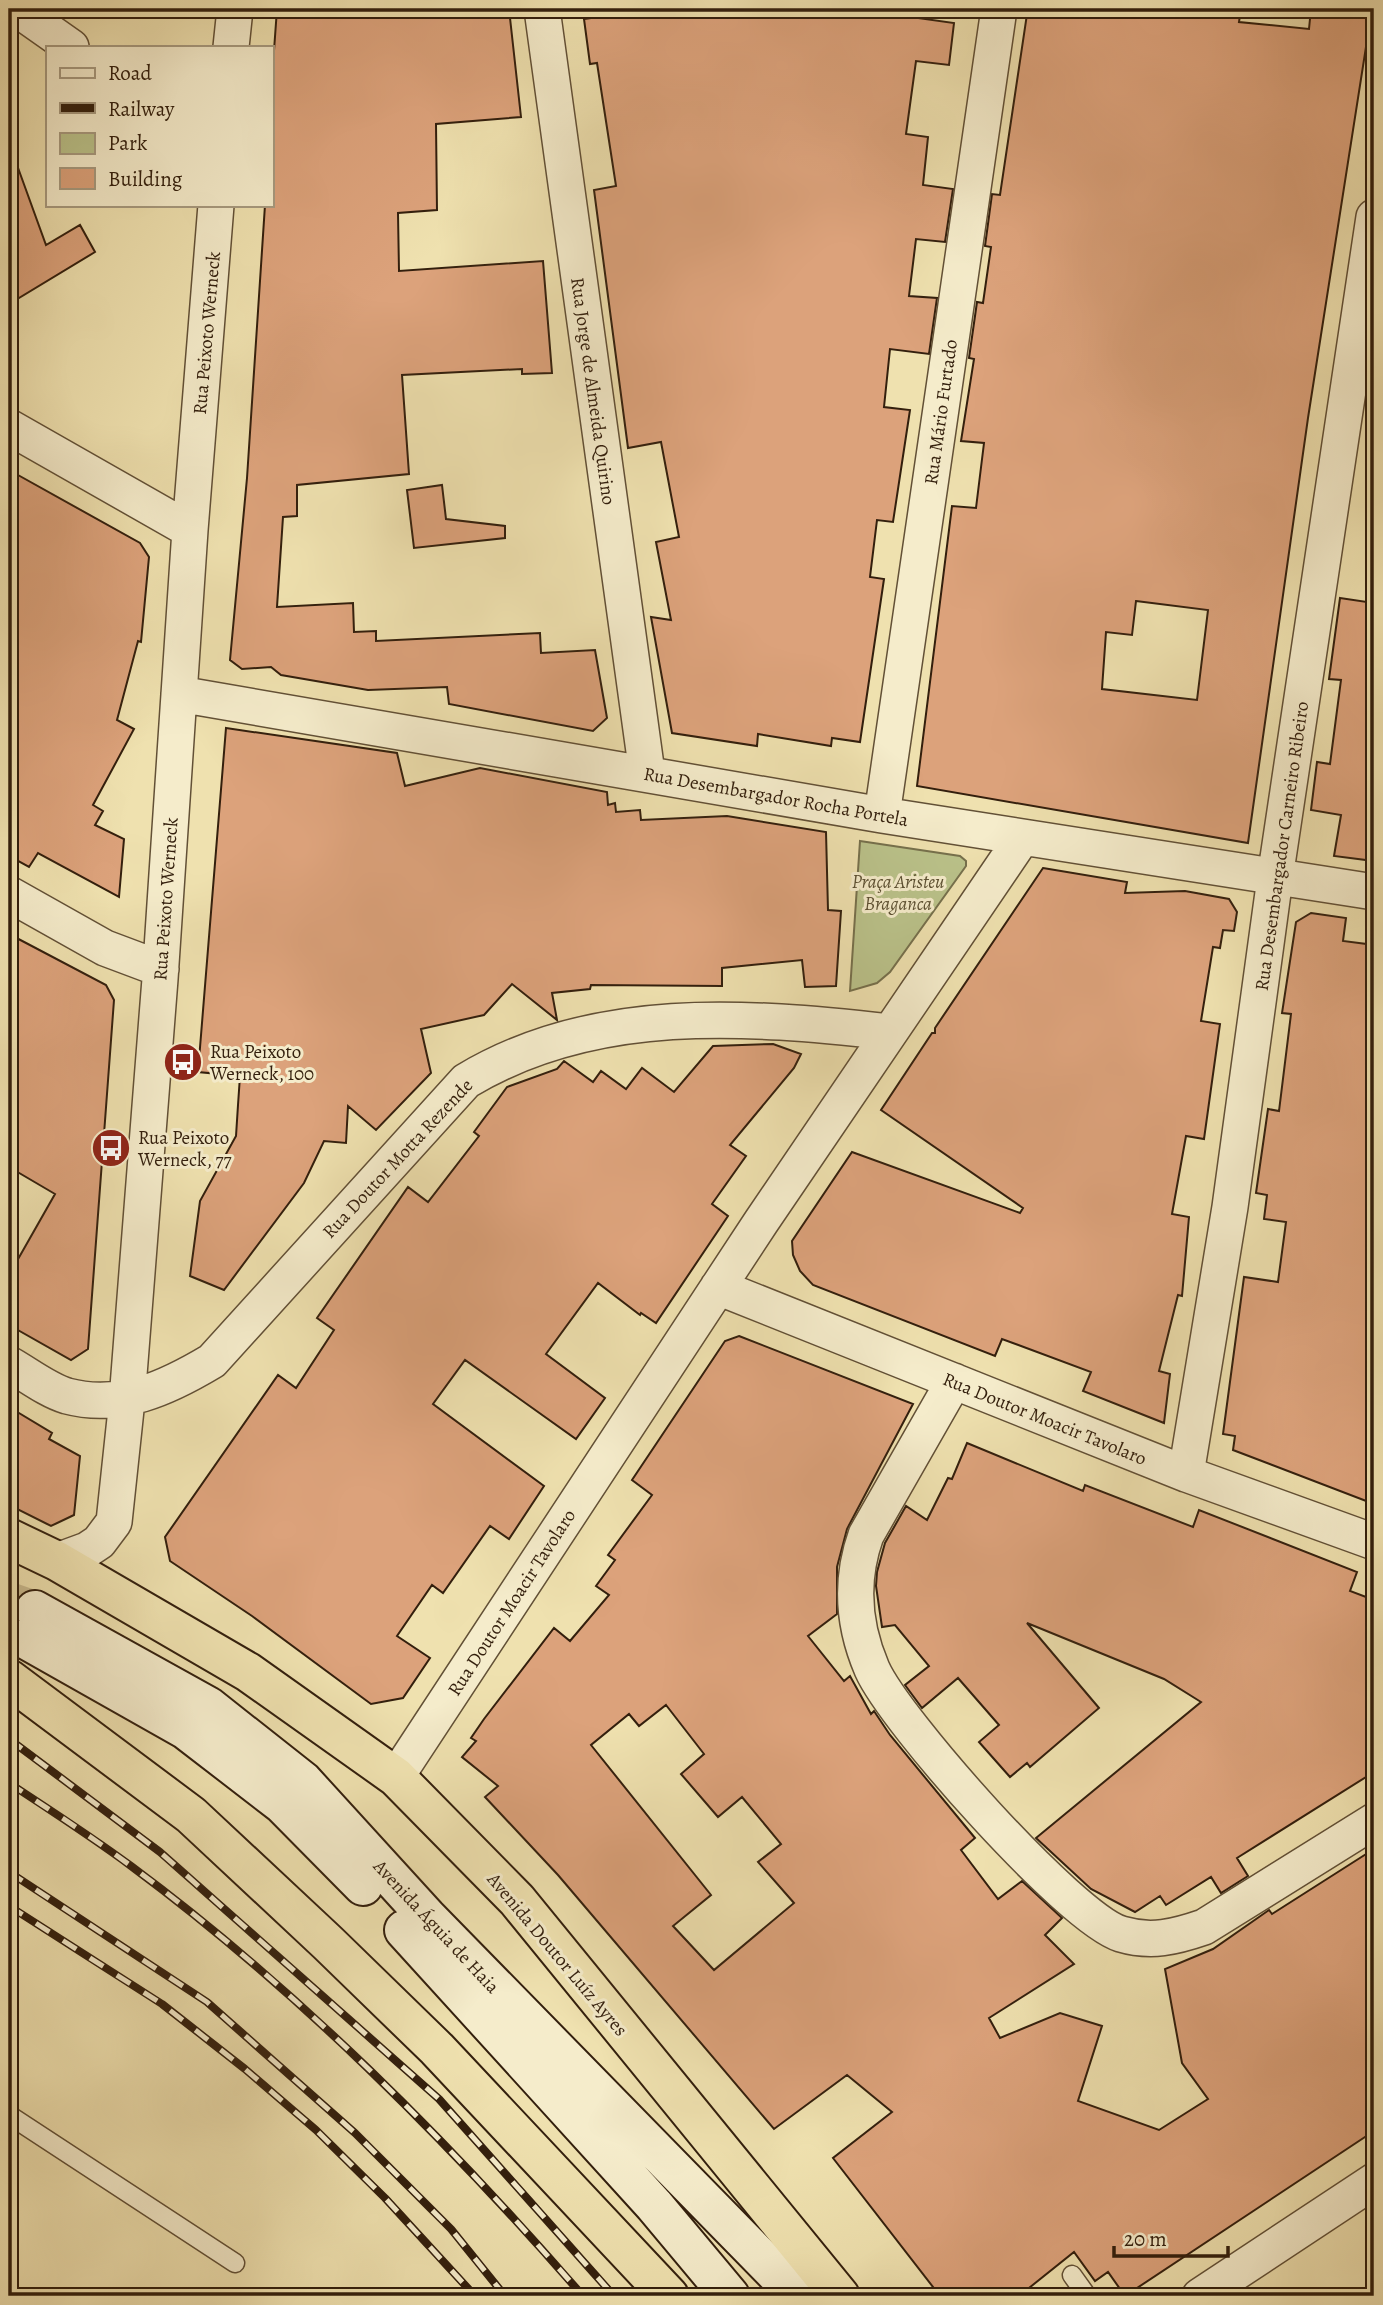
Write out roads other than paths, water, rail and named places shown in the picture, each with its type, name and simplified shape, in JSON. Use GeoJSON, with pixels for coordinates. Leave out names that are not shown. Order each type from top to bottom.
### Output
{"type":"FeatureCollection","features":[{"type":"Feature","properties":{"kind":"highway","name":"Avenida Doutor Luíz Ayres"},"geometry":{"type":"LineString","coordinates":[[9,1538],[57,1560],[248,1672],[396,1777],[517,1900],[840,2296]]}},
{"type":"Feature","properties":{"kind":"highway"},"geometry":{"type":"LineString","coordinates":[[9,1679],[191,1815],[309,1925],[437,2049],[669,2296]]}},
{"type":"Feature","properties":{"kind":"main road","name":"Avenida Águia de Haia"},"geometry":{"type":"LineString","coordinates":[[730,2296],[654,2205],[407,1932],[282,1804],[186,1730],[30,1625],[208,1706],[303,1781],[427,1917],[798,2296]]}},
{"type":"Feature","properties":{"kind":"street"},"geometry":{"type":"LineString","coordinates":[[17,9],[70,46]]}},
{"type":"Feature","properties":{"kind":"street"},"geometry":{"type":"LineString","coordinates":[[231,46],[235,9]]}},
{"type":"Feature","properties":{"kind":"street","name":"Rua Jorge de Almeida Quirino"},"geometry":{"type":"LineString","coordinates":[[541,9],[648,774]]}},
{"type":"Feature","properties":{"kind":"street","name":"Rua Mário Furtado"},"geometry":{"type":"LineString","coordinates":[[881,815],[999,9]]}},
{"type":"Feature","properties":{"kind":"street","name":"Rua Peixoto Werneck"},"geometry":{"type":"LineString","coordinates":[[57,1560],[87,1550],[99,1542],[114,1522],[127,1400],[161,969],[190,530],[216,206]]}},
{"type":"Feature","properties":{"kind":"street","name":"Rua Desembargador Carneiro Ribeiro"},"geometry":{"type":"LineString","coordinates":[[1186,1474],[1230,1207],[1275,878],[1374,218]]}},
{"type":"Feature","properties":{"kind":"street"},"geometry":{"type":"LineString","coordinates":[[9,428],[190,530]]}},
{"type":"Feature","properties":{"kind":"street","name":"Rua Desembargador Rocha Portela"},"geometry":{"type":"LineString","coordinates":[[179,694],[881,815],[1374,892]]}},
{"type":"Feature","properties":{"kind":"street","name":"Rua Doutor Moacir Tavolaro"},"geometry":{"type":"LineString","coordinates":[[396,1777],[718,1286],[1022,838]]}},
{"type":"Feature","properties":{"kind":"street"},"geometry":{"type":"LineString","coordinates":[[9,894],[105,948],[161,969]]}},
{"type":"Feature","properties":{"kind":"street","name":"Rua Doutor Motta Rezende"},"geometry":{"type":"LineString","coordinates":[[127,1400],[176,1382],[212,1361],[466,1081],[497,1062],[535,1047],[645,1023],[713,1018],[785,1020],[889,1032]]}},
{"type":"Feature","properties":{"kind":"street","name":"Rua Doutor Moacir Tavolaro"},"geometry":{"type":"LineString","coordinates":[[718,1286],[1186,1474],[1374,1542]]}},
{"type":"Feature","properties":{"kind":"street"},"geometry":{"type":"LineString","coordinates":[[9,1364],[66,1395],[127,1400]]}},
{"type":"Feature","properties":{"kind":"street"},"geometry":{"type":"LineString","coordinates":[[954,1381],[866,1535],[856,1562],[854,1597],[860,1634],[873,1671],[908,1724],[1006,1838],[1093,1919],[1118,1933],[1147,1940],[1177,1936],[1204,1927],[1374,1821]]}},
{"type":"Feature","properties":{"kind":"street"},"geometry":{"type":"LineString","coordinates":[[1200,2296],[1374,2181]]}},
{"type":"Feature","properties":{"kind":"lane"},"geometry":{"type":"LineString","coordinates":[[9,2115],[235,2263]]}},
{"type":"Feature","properties":{"kind":"lane"},"geometry":{"type":"LineString","coordinates":[[1072,2275],[1087,2296]]}},
{"type":"Feature","properties":{"kind":"tunnel"},"geometry":{"type":"LineString","coordinates":[[9,1601],[35,1610]]}},
{"type":"Feature","properties":{"kind":"railway"},"geometry":{"type":"LineString","coordinates":[[9,1739],[160,1852],[439,2099],[614,2296]]}},
{"type":"Feature","properties":{"kind":"railway"},"geometry":{"type":"LineString","coordinates":[[9,1783],[131,1866],[193,1914],[312,2015],[424,2124],[583,2296]]}},
{"type":"Feature","properties":{"kind":"railway"},"geometry":{"type":"LineString","coordinates":[[9,1872],[207,2002],[355,2133],[451,2229],[505,2296]]}},
{"type":"Feature","properties":{"kind":"railway"},"geometry":{"type":"LineString","coordinates":[[9,1906],[162,2004],[245,2069],[316,2130],[385,2198],[475,2296]]}},
{"type":"Feature","properties":{"kind":"place","name":"Rua Peixoto Werneck, 100"},"geometry":{"type":"Point","coordinates":[183,1062]}},
{"type":"Feature","properties":{"kind":"place","name":"Rua Peixoto Werneck, 77"},"geometry":{"type":"Point","coordinates":[111,1148]}},
{"type":"Feature","properties":{"kind":"park label","name":"Praça Aristeu Braganca"},"geometry":{"type":"Point","coordinates":[898,892]}}]}
